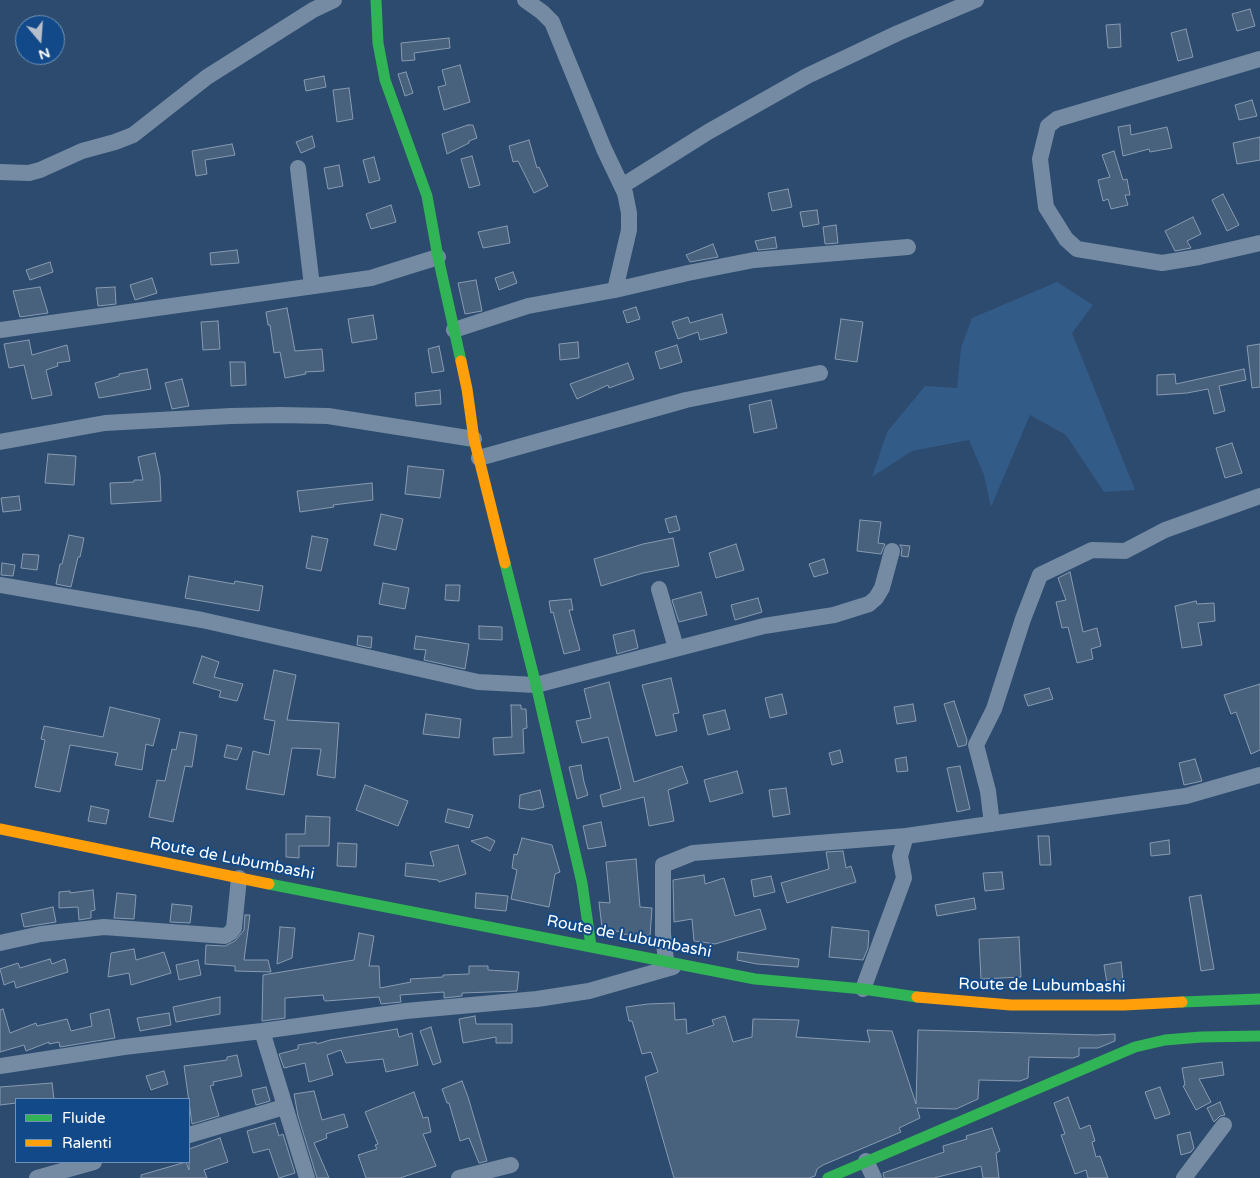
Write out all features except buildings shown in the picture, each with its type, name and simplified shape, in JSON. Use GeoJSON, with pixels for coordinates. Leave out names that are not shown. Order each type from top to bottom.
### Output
{"type":"FeatureCollection","features":[{"type":"Feature","properties":{"kind":"main road"},"geometry":{"type":"LineString","coordinates":[[376,0],[378,43],[386,80],[427,196],[438,257],[467,388],[474,439],[536,685],[582,883],[591,946]]}},
{"type":"Feature","properties":{"kind":"main road","name":"Route de Lubumbashi"},"geometry":{"type":"LineString","coordinates":[[0,829],[239,878],[755,978],[863,989],[923,998],[1011,1005],[1124,1005],[1260,999]]}},
{"type":"Feature","properties":{"kind":"main road"},"geometry":{"type":"LineString","coordinates":[[828,1178],[1135,1047],[1165,1040],[1260,1036]]}},
{"type":"Feature","properties":{"kind":"street"},"geometry":{"type":"LineString","coordinates":[[0,172],[29,173],[40,170],[82,151],[132,135],[207,78],[313,10],[334,0]]}},
{"type":"Feature","properties":{"kind":"street"},"geometry":{"type":"LineString","coordinates":[[525,0],[552,22],[604,149],[622,186],[629,213],[629,230],[615,290]]}},
{"type":"Feature","properties":{"kind":"street"},"geometry":{"type":"LineString","coordinates":[[622,186],[708,132],[807,76],[898,33],[976,0]]}},
{"type":"Feature","properties":{"kind":"street"},"geometry":{"type":"LineString","coordinates":[[1260,59],[1057,119],[1048,126],[1040,159],[1046,207],[1066,239],[1078,249],[1162,263],[1229,251],[1260,242]]}},
{"type":"Feature","properties":{"kind":"street"},"geometry":{"type":"LineString","coordinates":[[298,168],[312,286]]}},
{"type":"Feature","properties":{"kind":"street"},"geometry":{"type":"LineString","coordinates":[[454,330],[528,306],[615,290],[688,272],[754,260],[908,247]]}},
{"type":"Feature","properties":{"kind":"street"},"geometry":{"type":"LineString","coordinates":[[0,330],[371,278],[438,257]]}},
{"type":"Feature","properties":{"kind":"street"},"geometry":{"type":"LineString","coordinates":[[480,458],[686,400],[820,373]]}},
{"type":"Feature","properties":{"kind":"street"},"geometry":{"type":"LineString","coordinates":[[0,442],[104,423],[251,416],[328,416],[474,439]]}},
{"type":"Feature","properties":{"kind":"street"},"geometry":{"type":"LineString","coordinates":[[992,824],[988,791],[976,746],[994,709],[1023,619],[1040,575],[1092,550],[1125,551],[1164,530],[1260,496]]}},
{"type":"Feature","properties":{"kind":"street"},"geometry":{"type":"LineString","coordinates":[[0,585],[202,620],[478,682],[536,685],[782,622],[834,615],[869,604],[876,598],[882,588],[892,551]]}},
{"type":"Feature","properties":{"kind":"street"},"geometry":{"type":"LineString","coordinates":[[658,589],[676,648]]}},
{"type":"Feature","properties":{"kind":"street"},"geometry":{"type":"LineString","coordinates":[[666,961],[663,934],[663,865],[693,853],[906,836],[1186,796],[1260,776]]}},
{"type":"Feature","properties":{"kind":"street"},"geometry":{"type":"LineString","coordinates":[[863,989],[904,878],[900,856],[906,836]]}},
{"type":"Feature","properties":{"kind":"street"},"geometry":{"type":"LineString","coordinates":[[0,943],[41,934],[104,927],[225,936],[234,928],[239,878]]}},
{"type":"Feature","properties":{"kind":"street"},"geometry":{"type":"LineString","coordinates":[[0,1066],[124,1047],[262,1031],[406,1011],[546,998],[589,991],[683,964]]}},
{"type":"Feature","properties":{"kind":"street"},"geometry":{"type":"LineString","coordinates":[[262,1031],[307,1178]]}},
{"type":"Feature","properties":{"kind":"street"},"geometry":{"type":"LineString","coordinates":[[190,1135],[284,1107]]}},
{"type":"Feature","properties":{"kind":"street"},"geometry":{"type":"LineString","coordinates":[[1184,1178],[1224,1125]]}},
{"type":"Feature","properties":{"kind":"street"},"geometry":{"type":"LineString","coordinates":[[866,1161],[874,1178]]}},
{"type":"Feature","properties":{"kind":"street"},"geometry":{"type":"LineString","coordinates":[[37,1178],[90,1163]]}},
{"type":"Feature","properties":{"kind":"street"},"geometry":{"type":"LineString","coordinates":[[459,1178],[511,1165]]}},
{"type":"Feature","properties":{"kind":"water"},"geometry":{"type":"Polygon","coordinates":[[[1057,282],[1093,305],[1072,333],[1135,490],[1104,492],[1066,435],[1030,415],[991,507],[984,475],[969,440],[912,451],[872,477],[887,432],[925,386],[957,388],[961,348],[972,318],[1057,282]]]}},
{"type":"Feature","properties":{"kind":"traffic: fast"},"geometry":{"type":"LineString","coordinates":[[376,0],[378,43],[385,80],[427,196],[438,257],[461,361]]}},
{"type":"Feature","properties":{"kind":"traffic: fast"},"geometry":{"type":"LineString","coordinates":[[505,563],[536,685],[582,883],[591,946]]}},
{"type":"Feature","properties":{"kind":"traffic: fast"},"geometry":{"type":"LineString","coordinates":[[269,884],[755,979],[863,989],[917,997]]}},
{"type":"Feature","properties":{"kind":"traffic: fast"},"geometry":{"type":"LineString","coordinates":[[1182,1002],[1260,999]]}},
{"type":"Feature","properties":{"kind":"traffic: fast"},"geometry":{"type":"LineString","coordinates":[[828,1178],[1135,1047],[1165,1040],[1260,1036]]}},
{"type":"Feature","properties":{"kind":"traffic: slow"},"geometry":{"type":"LineString","coordinates":[[461,361],[474,439],[505,563]]}},
{"type":"Feature","properties":{"kind":"traffic: slow"},"geometry":{"type":"LineString","coordinates":[[0,829],[269,884]]}},
{"type":"Feature","properties":{"kind":"traffic: slow"},"geometry":{"type":"LineString","coordinates":[[917,997],[1011,1005],[1124,1005],[1182,1002]]}}]}
